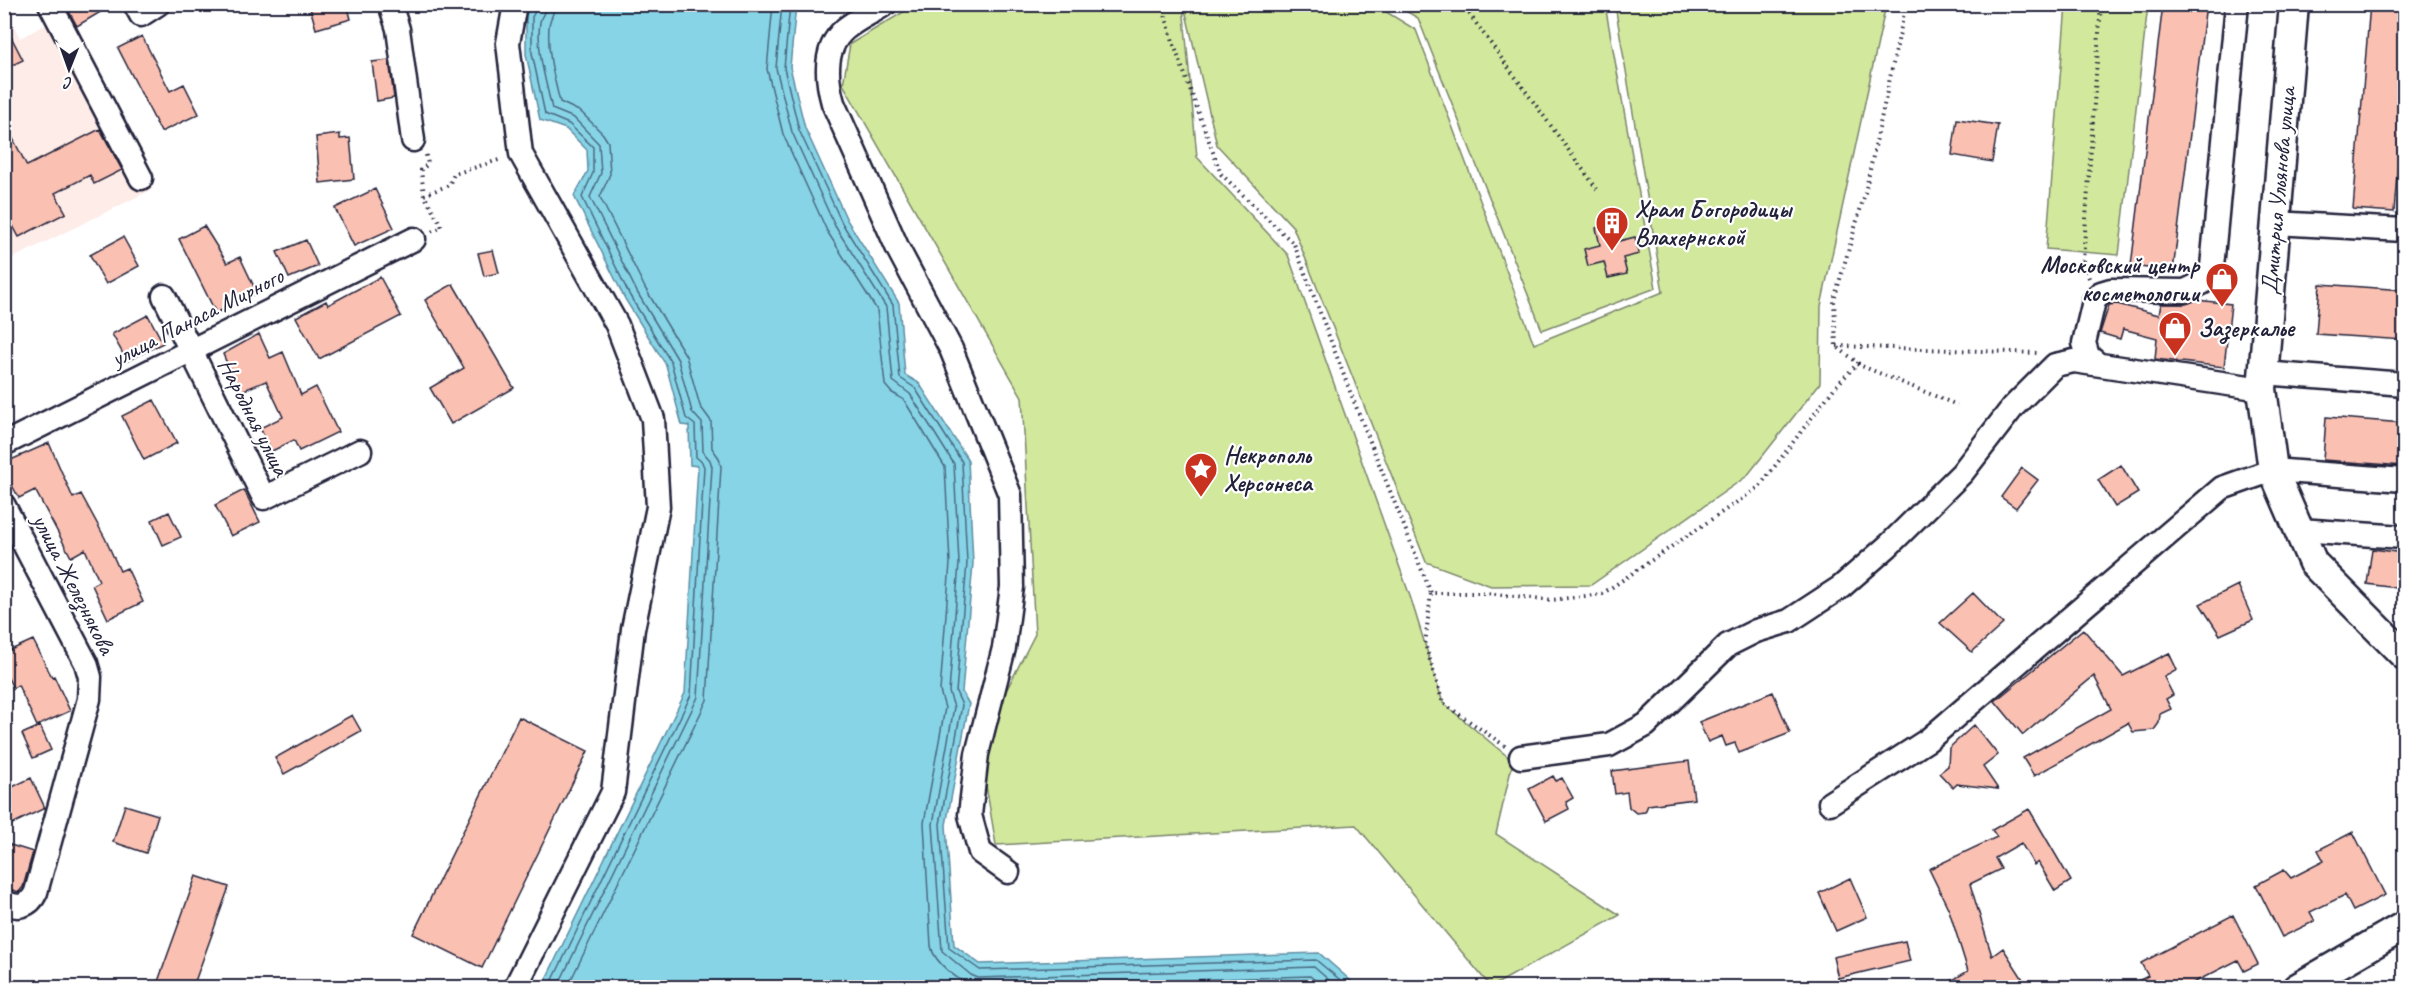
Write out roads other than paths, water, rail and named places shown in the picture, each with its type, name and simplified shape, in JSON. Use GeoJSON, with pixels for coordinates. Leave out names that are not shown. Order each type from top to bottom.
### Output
{"type":"FeatureCollection","features":[{"type":"Feature","properties":{"kind":"main road","name":"Дмитрия Ульянова улица"},"geometry":{"type":"LineString","coordinates":[[2294,4],[2263,381],[2272,471],[2313,563],[2404,655]]}},
{"type":"Feature","properties":{"kind":"main road"},"geometry":{"type":"LineString","coordinates":[[2297,987],[2404,926]]}},
{"type":"Feature","properties":{"kind":"street"},"geometry":{"type":"LineString","coordinates":[[50,4],[141,178]]}},
{"type":"Feature","properties":{"kind":"street"},"geometry":{"type":"LineString","coordinates":[[135,4],[141,15],[158,4]]}},
{"type":"Feature","properties":{"kind":"street"},"geometry":{"type":"LineString","coordinates":[[390,4],[398,29],[413,140]]}},
{"type":"Feature","properties":{"kind":"street"},"geometry":{"type":"LineString","coordinates":[[515,4],[508,43],[521,154],[617,325],[653,419],[658,507],[633,629],[613,792],[515,987]]}},
{"type":"Feature","properties":{"kind":"street"},"geometry":{"type":"LineString","coordinates":[[885,4],[844,30],[829,55],[827,81],[833,103],[898,249],[951,349],[1010,495],[1012,587],[1004,648],[976,754],[970,815],[980,852],[1008,872]]}},
{"type":"Feature","properties":{"kind":"street"},"geometry":{"type":"LineString","coordinates":[[2098,364],[2088,356],[2084,343],[2096,297],[2106,290],[2186,291],[2194,288],[2208,276],[2212,267],[2236,4]]}},
{"type":"Feature","properties":{"kind":"street"},"geometry":{"type":"LineString","coordinates":[[2275,223],[2404,230]]}},
{"type":"Feature","properties":{"kind":"street","name":"улица Панаса Мирного"},"geometry":{"type":"LineString","coordinates":[[4,444],[414,239]]}},
{"type":"Feature","properties":{"kind":"street","name":"Народная улица"},"geometry":{"type":"LineString","coordinates":[[164,296],[264,498],[360,451]]}},
{"type":"Feature","properties":{"kind":"street"},"geometry":{"type":"LineString","coordinates":[[1521,757],[1609,745],[1646,725],[1728,645],[1756,631],[1789,621],[1841,587],[1888,546],[1962,473],[2013,407],[2055,365],[2074,361],[2263,381],[2404,384]]}},
{"type":"Feature","properties":{"kind":"street"},"geometry":{"type":"LineString","coordinates":[[1830,803],[1928,740],[2222,488],[2272,471],[2404,480]]}},
{"type":"Feature","properties":{"kind":"street","name":"улица Железнякова"},"geometry":{"type":"LineString","coordinates":[[4,506],[86,663],[90,677],[89,699],[36,892],[29,903],[24,906],[12,906],[4,901]]}},
{"type":"Feature","properties":{"kind":"street"},"geometry":{"type":"LineString","coordinates":[[2299,530],[2404,537]]}},
{"type":"Feature","properties":{"kind":"water"},"geometry":{"type":"Polygon","coordinates":[[[535,4],[796,5],[790,67],[805,128],[847,220],[899,303],[905,375],[919,383],[968,460],[973,563],[962,692],[969,704],[946,825],[954,945],[980,964],[1319,953],[1358,987],[542,987],[685,693],[698,466],[690,465],[689,426],[682,425],[666,365],[625,299],[574,196],[588,171],[587,150],[566,129],[540,120],[526,54],[526,14],[535,4]]]}},
{"type":"Feature","properties":{"kind":"place","name":"Храм Богородицы Влахернской"},"geometry":{"type":"Point","coordinates":[1612,252]}},
{"type":"Feature","properties":{"kind":"place","name":"Московский центр косметологии"},"geometry":{"type":"Point","coordinates":[2222,308]}},
{"type":"Feature","properties":{"kind":"place","name":"Зазеркалье"},"geometry":{"type":"Point","coordinates":[2175,357]}},
{"type":"Feature","properties":{"kind":"place","name":"Некрополь Херсонеса"},"geometry":{"type":"Point","coordinates":[1201,498]}}]}
